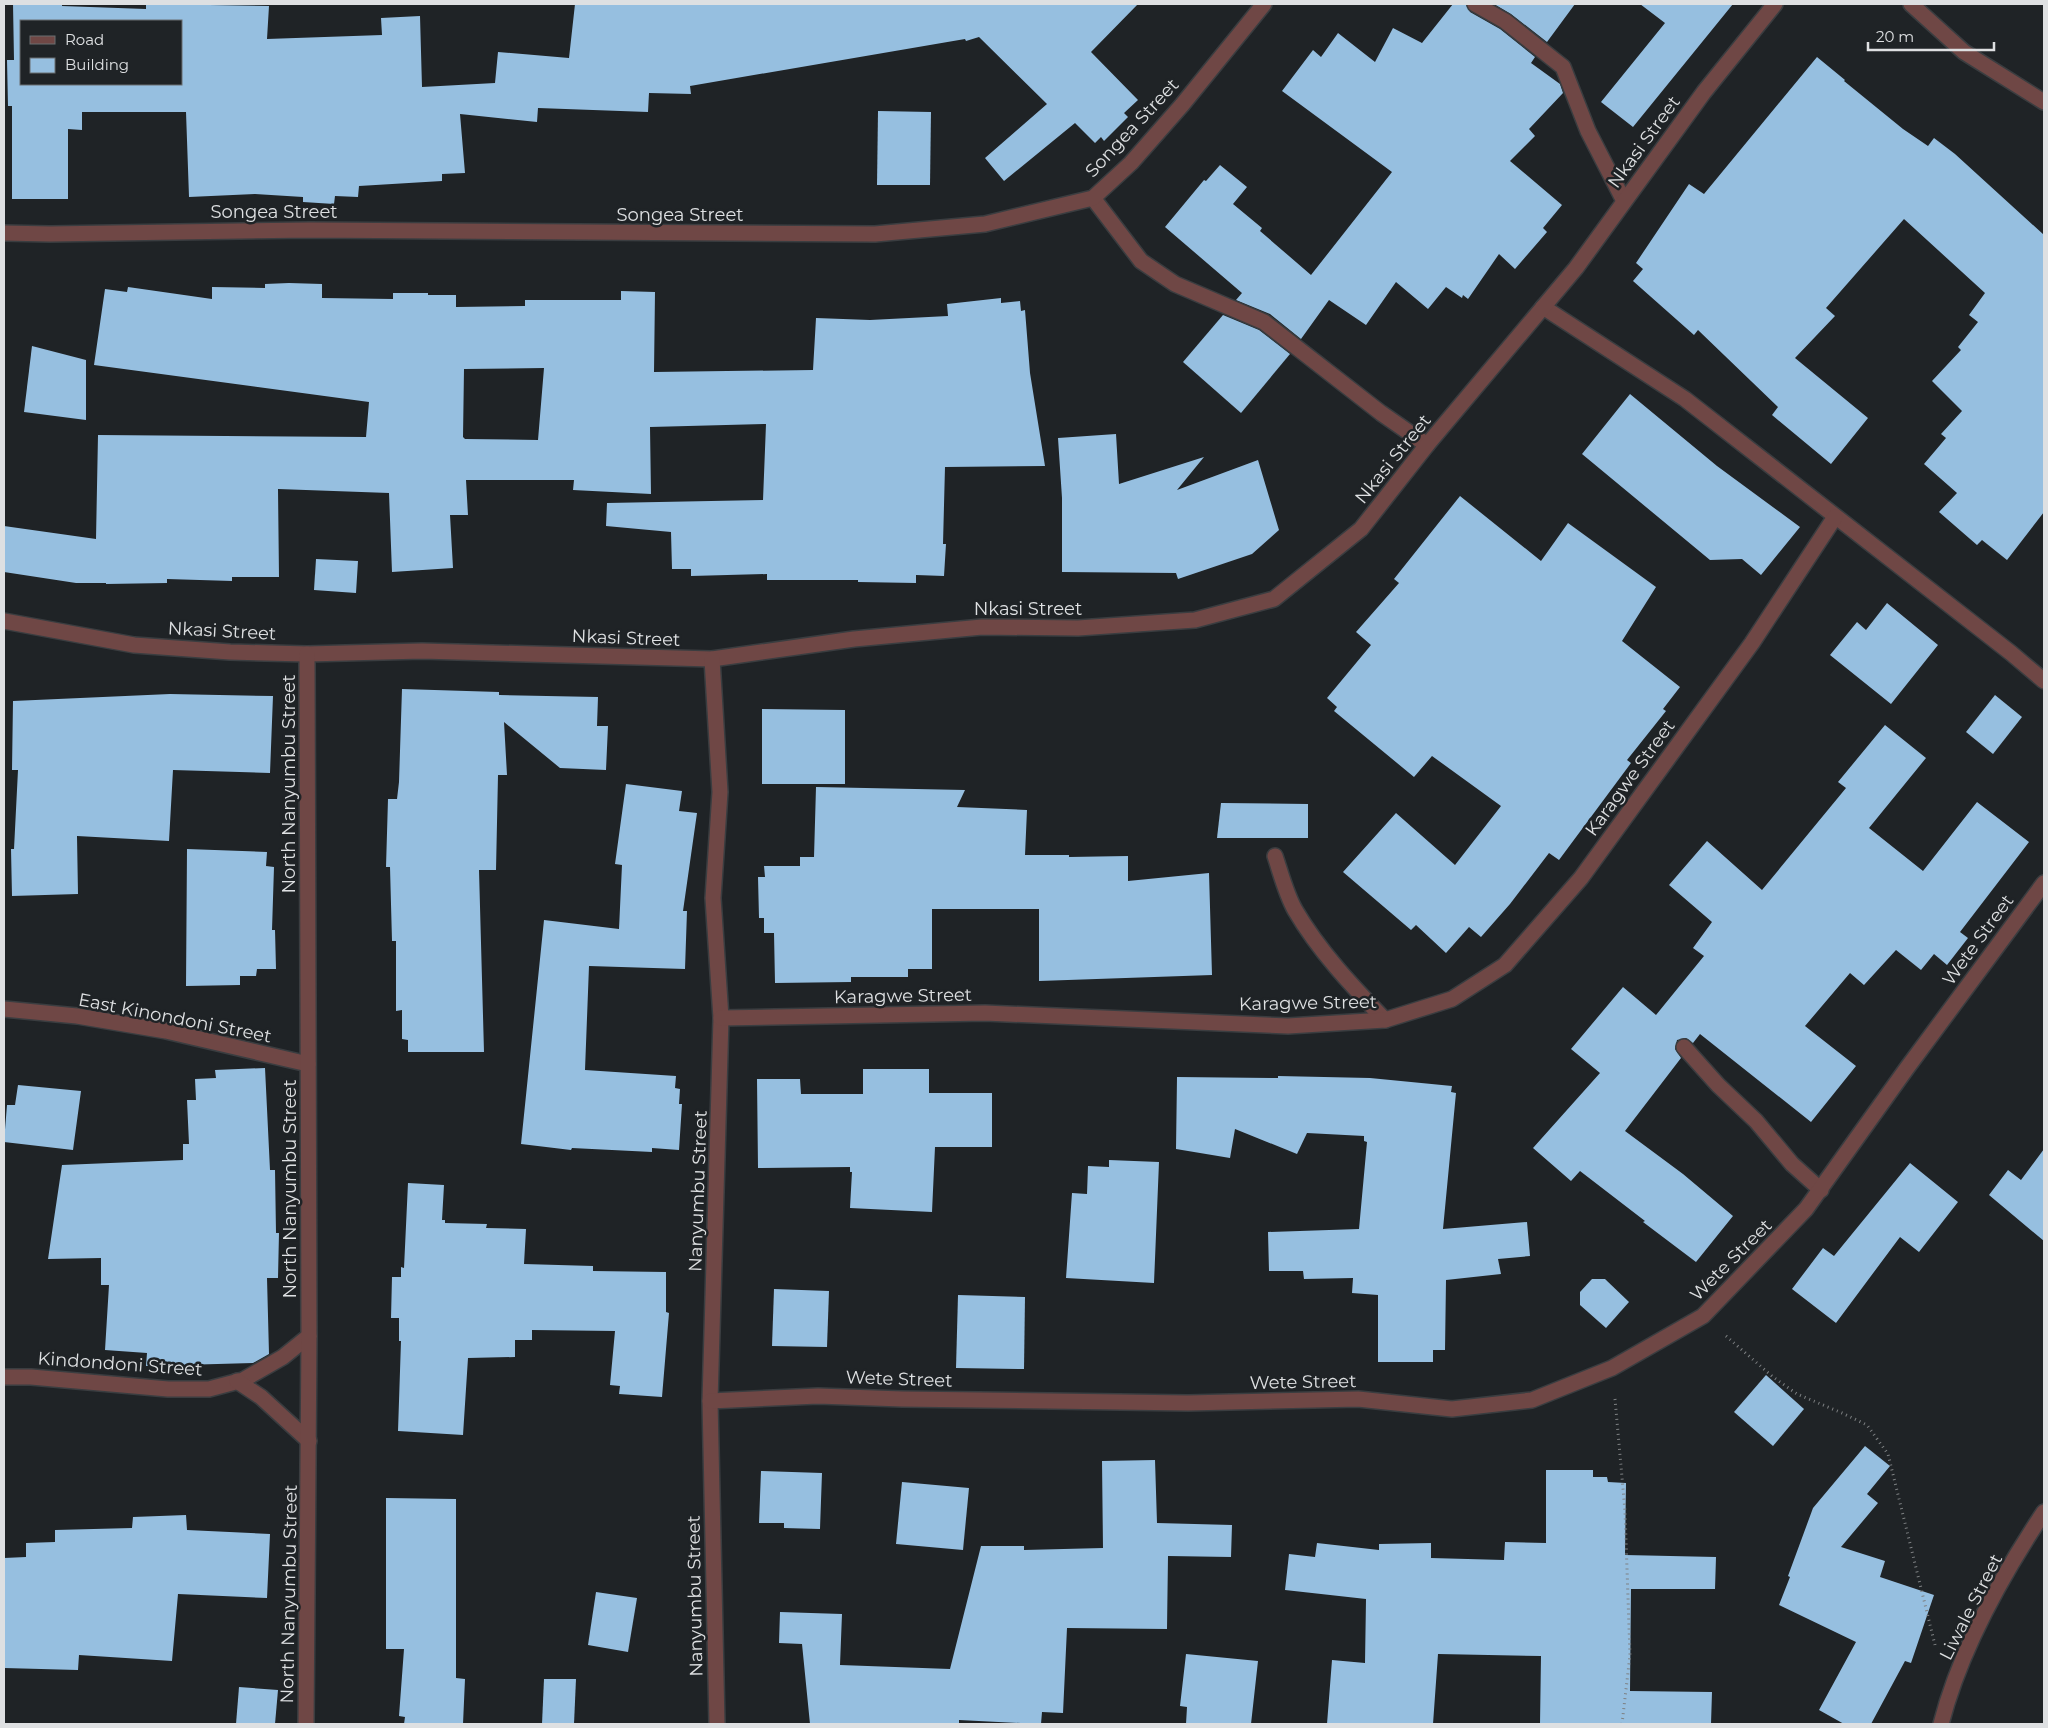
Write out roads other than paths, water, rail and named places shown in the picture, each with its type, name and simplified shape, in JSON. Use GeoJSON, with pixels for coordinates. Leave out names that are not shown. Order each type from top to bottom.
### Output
{"type":"FeatureCollection","features":[{"type":"Feature","properties":{"kind":"street","name":"Songea Street"},"geometry":{"type":"LineString","coordinates":[[4,233],[310,230],[875,234],[985,224],[1093,198],[1131,163],[1182,105],[1264,4]]}},
{"type":"Feature","properties":{"kind":"street"},"geometry":{"type":"LineString","coordinates":[[1475,4],[1504,21],[1563,67],[1588,131],[1624,202]]}},
{"type":"Feature","properties":{"kind":"street","name":"Nkasi Street"},"geometry":{"type":"LineString","coordinates":[[4,621],[134,645],[230,652],[307,654],[422,651],[712,659],[854,638],[982,627],[1078,628],[1195,620],[1274,599],[1361,529],[1427,445],[1576,268],[1704,92],[1775,4]]}},
{"type":"Feature","properties":{"kind":"street"},"geometry":{"type":"LineString","coordinates":[[1911,4],[1964,52],[2044,102]]}},
{"type":"Feature","properties":{"kind":"street"},"geometry":{"type":"LineString","coordinates":[[1093,198],[1141,262],[1175,284],[1264,322],[1381,414],[1427,445]]}},
{"type":"Feature","properties":{"kind":"street"},"geometry":{"type":"LineString","coordinates":[[1543,307],[1685,399],[2011,653],[2044,681]]}},
{"type":"Feature","properties":{"kind":"street","name":"Karagwe Street"},"geometry":{"type":"LineString","coordinates":[[721,1018],[986,1013],[1288,1026],[1385,1020],[1452,999],[1506,965],[1581,878],[1752,643],[1835,517]]}},
{"type":"Feature","properties":{"kind":"street","name":"North Nanyumbu Street"},"geometry":{"type":"LineString","coordinates":[[306,1724],[309,1441],[307,654]]}},
{"type":"Feature","properties":{"kind":"street","name":"Nanyumbu Street"},"geometry":{"type":"LineString","coordinates":[[712,659],[720,792],[713,898],[721,1018],[710,1401],[717,1724]]}},
{"type":"Feature","properties":{"kind":"street"},"geometry":{"type":"LineString","coordinates":[[1275,856],[1294,908],[1312,936],[1344,977],[1385,1020]]}},
{"type":"Feature","properties":{"kind":"street","name":"Wete Street"},"geometry":{"type":"LineString","coordinates":[[710,1401],[818,1396],[1188,1403],[1358,1399],[1452,1409],[1532,1400],[1612,1368],[1703,1316],[1806,1209],[1821,1190],[1907,1068],[2044,883]]}},
{"type":"Feature","properties":{"kind":"street","name":"East Kinondoni Street"},"geometry":{"type":"LineString","coordinates":[[4,1009],[77,1016],[166,1031],[308,1064]]}},
{"type":"Feature","properties":{"kind":"street"},"geometry":{"type":"LineString","coordinates":[[1684,1047],[1718,1085],[1756,1121],[1792,1164],[1821,1190]]}},
{"type":"Feature","properties":{"kind":"street","name":"Kindondoni Street"},"geometry":{"type":"LineString","coordinates":[[4,1377],[31,1377],[168,1389],[209,1389],[243,1380],[283,1357],[309,1336]]}},
{"type":"Feature","properties":{"kind":"street"},"geometry":{"type":"LineString","coordinates":[[237,1381],[261,1397],[309,1441]]}},
{"type":"Feature","properties":{"kind":"street","name":"Liwale Street"},"geometry":{"type":"LineString","coordinates":[[1941,1724],[1948,1697],[1985,1613],[2044,1512]]}}]}
